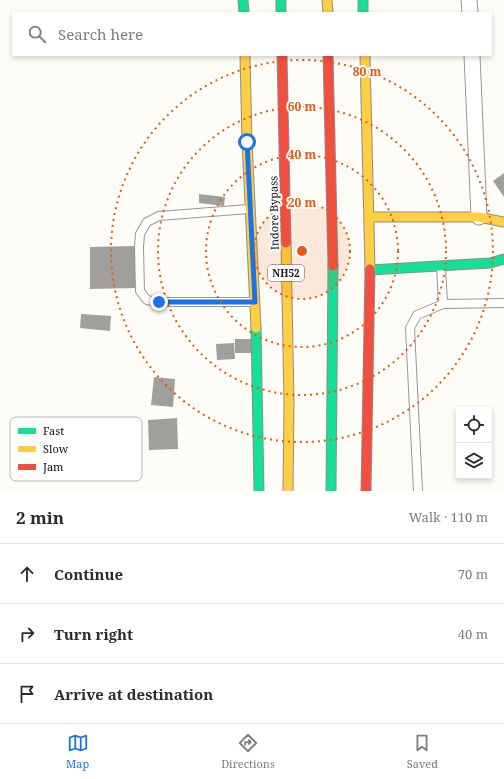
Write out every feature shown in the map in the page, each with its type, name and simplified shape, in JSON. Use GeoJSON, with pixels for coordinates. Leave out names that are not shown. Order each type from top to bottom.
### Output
{"type":"FeatureCollection","features":[{"type":"Feature","properties":{"kind":"main road"},"geometry":{"type":"LineString","coordinates":[[243,0],[244,12]]}},
{"type":"Feature","properties":{"kind":"main road"},"geometry":{"type":"LineString","coordinates":[[281,0],[281,12]]}},
{"type":"Feature","properties":{"kind":"main road"},"geometry":{"type":"LineString","coordinates":[[327,0],[328,12]]}},
{"type":"Feature","properties":{"kind":"main road"},"geometry":{"type":"LineString","coordinates":[[363,0],[364,12]]}},
{"type":"Feature","properties":{"kind":"main road"},"geometry":{"type":"LineString","coordinates":[[245,56],[247,142],[257,341],[259,491]]}},
{"type":"Feature","properties":{"kind":"main road","name":"Indore Bypass"},"geometry":{"type":"LineString","coordinates":[[282,56],[288,386],[288,491]]}},
{"type":"Feature","properties":{"kind":"main road"},"geometry":{"type":"LineString","coordinates":[[328,56],[333,261],[332,491]]}},
{"type":"Feature","properties":{"kind":"main road"},"geometry":{"type":"LineString","coordinates":[[365,56],[370,217],[366,491]]}},
{"type":"Feature","properties":{"kind":"main road"},"geometry":{"type":"LineString","coordinates":[[370,217],[479,217],[504,222]]}},
{"type":"Feature","properties":{"kind":"main road"},"geometry":{"type":"LineString","coordinates":[[370,270],[490,263],[504,259]]}},
{"type":"Feature","properties":{"kind":"street"},"geometry":{"type":"LineString","coordinates":[[469,0],[470,12]]}},
{"type":"Feature","properties":{"kind":"street"},"geometry":{"type":"LineString","coordinates":[[472,56],[479,217]]}},
{"type":"Feature","properties":{"kind":"lane"},"geometry":{"type":"LineString","coordinates":[[250,209],[159,216],[147,222],[140,234],[140,291],[147,300],[159,302],[255,302]]}},
{"type":"Feature","properties":{"kind":"lane"},"geometry":{"type":"LineString","coordinates":[[441,266],[443,304]]}},
{"type":"Feature","properties":{"kind":"lane"},"geometry":{"type":"LineString","coordinates":[[418,491],[410,328],[417,315],[443,304],[504,303]]}},
{"type":"Feature","properties":{"kind":"building"},"geometry":{"type":"Polygon","coordinates":[[[504,173],[504,197],[493,181],[504,173]]]}},
{"type":"Feature","properties":{"kind":"building"},"geometry":{"type":"Polygon","coordinates":[[[199,194],[225,197],[224,206],[199,203],[199,194]]]}},
{"type":"Feature","properties":{"kind":"building"},"geometry":{"type":"Polygon","coordinates":[[[135,246],[136,288],[90,289],[90,247],[135,246]]]}},
{"type":"Feature","properties":{"kind":"building"},"geometry":{"type":"Polygon","coordinates":[[[81,314],[111,316],[110,331],[80,328],[81,314]]]}},
{"type":"Feature","properties":{"kind":"building"},"geometry":{"type":"Polygon","coordinates":[[[235,339],[251,339],[252,353],[235,353],[235,339]]]}},
{"type":"Feature","properties":{"kind":"building"},"geometry":{"type":"Polygon","coordinates":[[[234,343],[235,359],[217,360],[216,344],[234,343]]]}},
{"type":"Feature","properties":{"kind":"building"},"geometry":{"type":"Polygon","coordinates":[[[154,377],[175,379],[173,407],[151,405],[154,377]]]}},
{"type":"Feature","properties":{"kind":"building"},"geometry":{"type":"Polygon","coordinates":[[[177,418],[178,449],[149,450],[148,420],[177,418]]]}},
{"type":"Feature","properties":{"kind":"traffic: fast"},"geometry":{"type":"LineString","coordinates":[[243,0],[244,12]]}},
{"type":"Feature","properties":{"kind":"traffic: fast"},"geometry":{"type":"LineString","coordinates":[[281,0],[281,12]]}},
{"type":"Feature","properties":{"kind":"traffic: fast"},"geometry":{"type":"LineString","coordinates":[[363,0],[363,12]]}},
{"type":"Feature","properties":{"kind":"traffic: fast"},"geometry":{"type":"LineString","coordinates":[[370,270],[490,263],[504,259]]}},
{"type":"Feature","properties":{"kind":"traffic: fast"},"geometry":{"type":"LineString","coordinates":[[331,491],[333,266]]}},
{"type":"Feature","properties":{"kind":"traffic: fast"},"geometry":{"type":"LineString","coordinates":[[256,328],[259,491]]}},
{"type":"Feature","properties":{"kind":"traffic: slow"},"geometry":{"type":"LineString","coordinates":[[327,0],[328,12]]}},
{"type":"Feature","properties":{"kind":"traffic: slow"},"geometry":{"type":"LineString","coordinates":[[245,56],[247,142],[256,328]]}},
{"type":"Feature","properties":{"kind":"traffic: slow"},"geometry":{"type":"LineString","coordinates":[[365,56],[370,269]]}},
{"type":"Feature","properties":{"kind":"traffic: slow"},"geometry":{"type":"LineString","coordinates":[[370,217],[479,217],[504,222]]}},
{"type":"Feature","properties":{"kind":"traffic: slow"},"geometry":{"type":"LineString","coordinates":[[286,243],[289,402],[288,491]]}},
{"type":"Feature","properties":{"kind":"traffic: jam"},"geometry":{"type":"LineString","coordinates":[[282,56],[286,243]]}},
{"type":"Feature","properties":{"kind":"traffic: jam"},"geometry":{"type":"LineString","coordinates":[[328,56],[333,266]]}},
{"type":"Feature","properties":{"kind":"traffic: jam"},"geometry":{"type":"LineString","coordinates":[[366,491],[370,269]]}},
{"type":"Feature","properties":{"kind":"route"},"geometry":{"type":"LineString","coordinates":[[159,302],[255,302],[247,142]]}}]}
